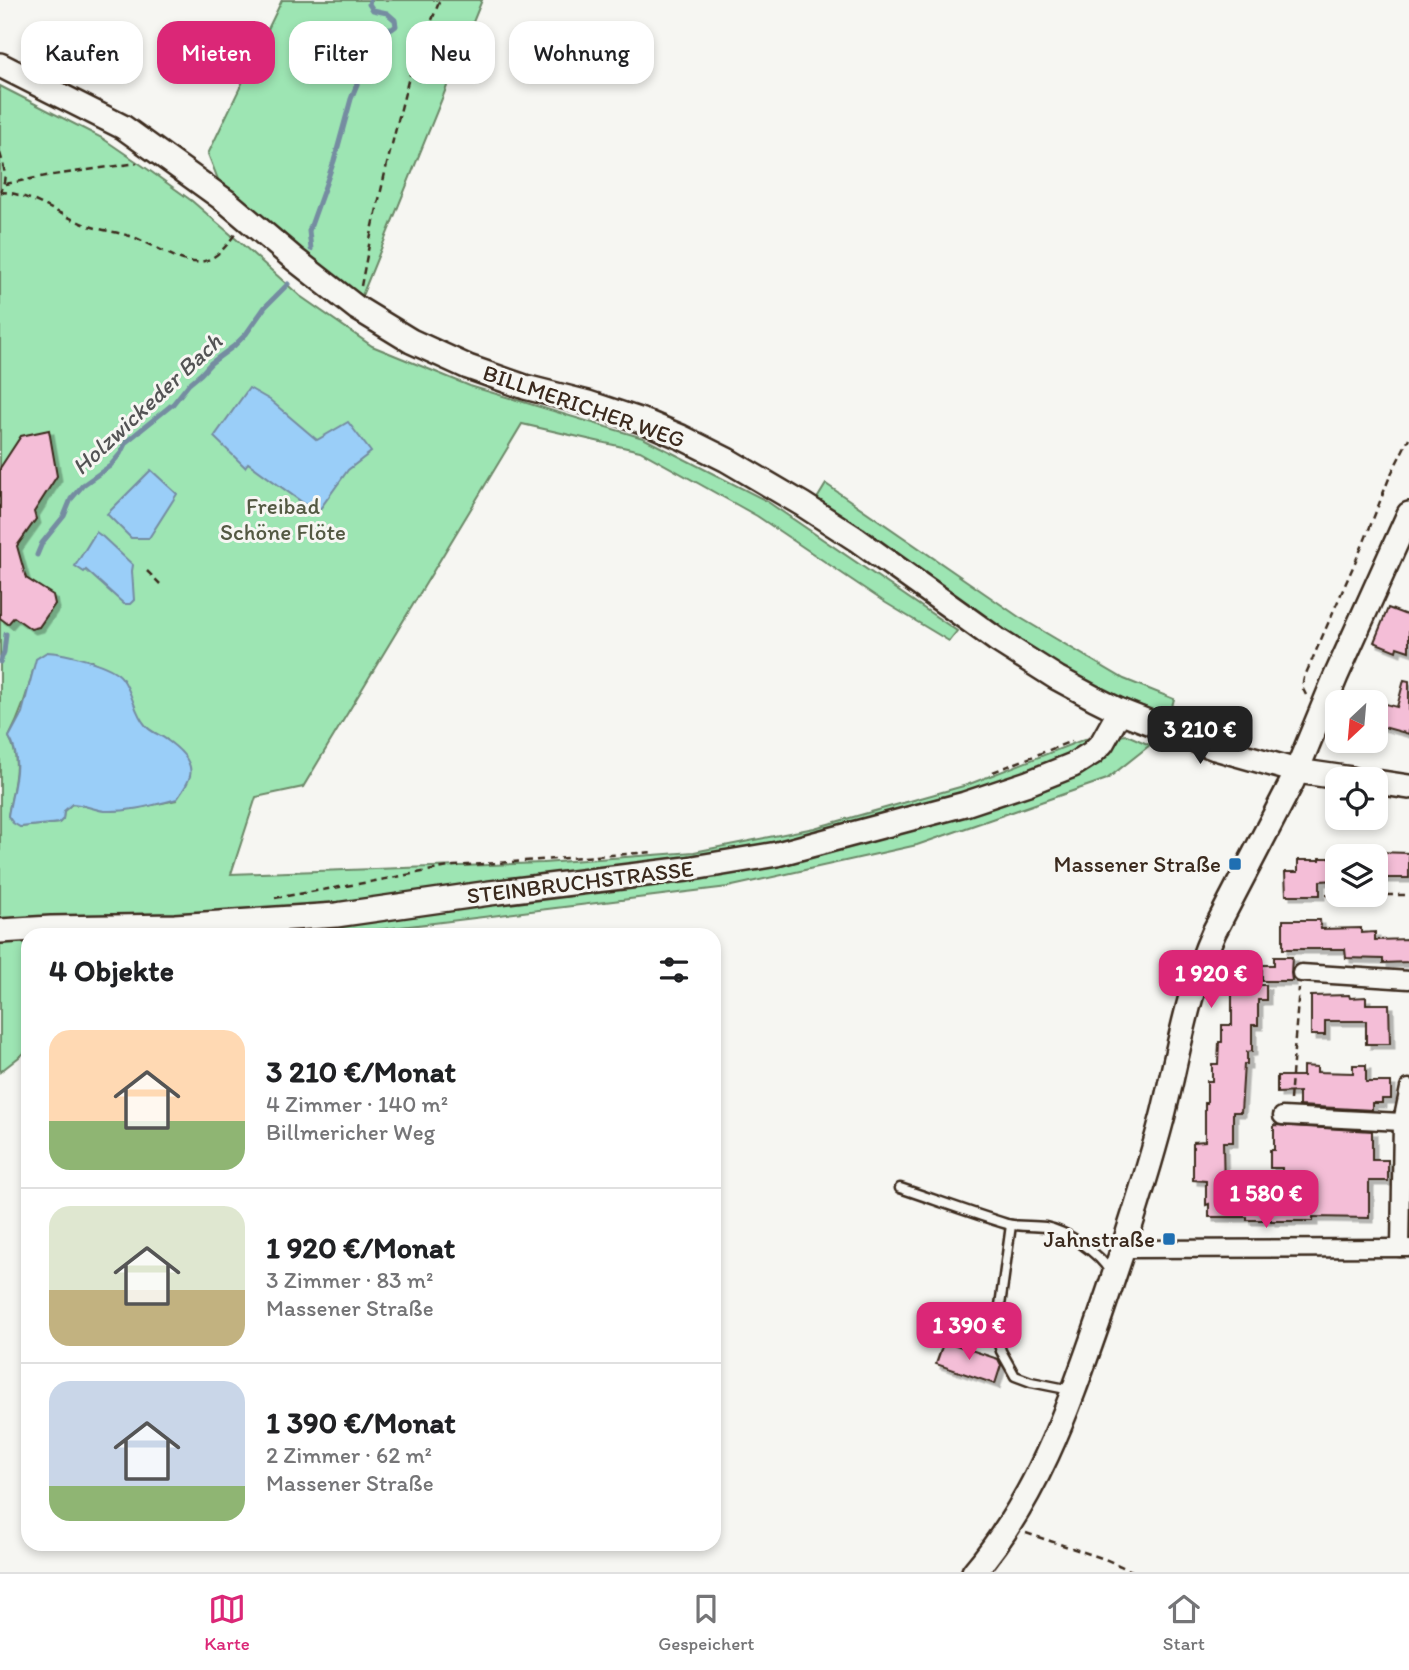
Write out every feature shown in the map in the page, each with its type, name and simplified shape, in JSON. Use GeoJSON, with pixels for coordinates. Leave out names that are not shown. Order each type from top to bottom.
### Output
{"type":"FeatureCollection","features":[{"type":"Feature","properties":{"kind":"street","name":"BILLMERICHER WEG"},"geometry":{"type":"LineString","coordinates":[[0,65],[122,127],[227,202],[357,308],[411,341],[468,367],[525,387],[589,403],[648,423],[727,460],[803,504],[856,539],[1007,646],[1066,683],[1120,711],[1214,748],[1297,771],[1325,775]]}},
{"type":"Feature","properties":{"kind":"street"},"geometry":{"type":"LineString","coordinates":[[974,1572],[1010,1525],[1042,1468],[1074,1391],[1151,1160],[1187,1013],[1206,952],[1297,771],[1336,676],[1409,514]]}},
{"type":"Feature","properties":{"kind":"street","name":"STEINBRUCHSTRASSE"},"geometry":{"type":"LineString","coordinates":[[51,928],[175,926],[336,915],[687,869],[777,854],[965,804],[1073,765],[1102,743],[1120,711]]}},
{"type":"Feature","properties":{"kind":"street"},"geometry":{"type":"LineString","coordinates":[[1388,784],[1409,787]]}},
{"type":"Feature","properties":{"kind":"street","name":"STEINBRUCHSTRASSE"},"geometry":{"type":"LineString","coordinates":[[0,931],[21,930]]}},
{"type":"Feature","properties":{"kind":"street"},"geometry":{"type":"LineString","coordinates":[[1301,973],[1409,979]]}},
{"type":"Feature","properties":{"kind":"street"},"geometry":{"type":"LineString","coordinates":[[1123,1249],[1404,1248],[1402,1122],[1409,1088]]}},
{"type":"Feature","properties":{"kind":"street"},"geometry":{"type":"LineString","coordinates":[[1282,1116],[1402,1122]]}},
{"type":"Feature","properties":{"kind":"lane"},"geometry":{"type":"LineString","coordinates":[[900,1188],[1011,1225],[1046,1227],[1062,1232],[1106,1264],[1113,1278]]}},
{"type":"Feature","properties":{"kind":"lane"},"geometry":{"type":"LineString","coordinates":[[1011,1225],[996,1335],[1002,1351],[1015,1376],[1074,1391]]}},
{"type":"Feature","properties":{"kind":"path"},"geometry":{"type":"LineString","coordinates":[[357,308],[373,223],[409,77],[440,0]]}},
{"type":"Feature","properties":{"kind":"path"},"geometry":{"type":"LineString","coordinates":[[0,153],[5,184],[0,191],[30,200],[95,228],[137,238],[184,261],[202,262],[213,259],[224,250],[239,228]]}},
{"type":"Feature","properties":{"kind":"path"},"geometry":{"type":"LineString","coordinates":[[5,184],[147,161]]}},
{"type":"Feature","properties":{"kind":"path"},"geometry":{"type":"LineString","coordinates":[[1308,699],[1302,687],[1304,678],[1409,438]]}},
{"type":"Feature","properties":{"kind":"path"},"geometry":{"type":"LineString","coordinates":[[147,571],[160,584]]}},
{"type":"Feature","properties":{"kind":"path"},"geometry":{"type":"LineString","coordinates":[[987,774],[1081,737]]}},
{"type":"Feature","properties":{"kind":"path"},"geometry":{"type":"LineString","coordinates":[[269,899],[454,866],[653,852]]}},
{"type":"Feature","properties":{"kind":"path"},"geometry":{"type":"LineString","coordinates":[[1388,895],[1409,895]]}},
{"type":"Feature","properties":{"kind":"path"},"geometry":{"type":"LineString","coordinates":[[1282,1116],[1290,1101],[1301,973]]}},
{"type":"Feature","properties":{"kind":"path"},"geometry":{"type":"LineString","coordinates":[[1010,1525],[1033,1536],[1105,1559],[1134,1572]]}},
{"type":"Feature","properties":{"kind":"green space"},"geometry":{"type":"Polygon","coordinates":[[[282,0],[482,0],[473,21],[406,21],[406,84],[448,84],[357,308],[227,202],[208,154],[242,84],[275,84],[275,21],[272,21],[282,0]]]}},
{"type":"Feature","properties":{"kind":"green space","name":"Freibad Schöne Flöte"},"geometry":{"type":"Polygon","coordinates":[[[0,86],[102,138],[146,168],[192,201],[300,296],[372,346],[470,386],[643,438],[765,500],[957,631],[949,641],[886,603],[757,516],[640,451],[522,424],[303,787],[256,797],[231,874],[543,863],[694,852],[814,828],[967,785],[1085,739],[1127,735],[1150,745],[1107,779],[917,845],[728,887],[392,928],[21,928],[21,1056],[0,1072],[0,86]],[[91,661],[34,667],[24,703],[9,737],[16,766],[8,816],[20,827],[59,823],[63,819],[64,811],[72,804],[110,811],[177,800],[167,740],[148,729],[139,718],[121,677],[91,661]]]}},
{"type":"Feature","properties":{"kind":"green space"},"geometry":{"type":"Polygon","coordinates":[[[826,484],[1019,617],[1124,679],[1174,699],[1169,717],[1100,689],[1002,633],[815,502],[826,484]]]}},
{"type":"Feature","properties":{"kind":"water"},"geometry":{"type":"Polygon","coordinates":[[[249,388],[270,400],[317,440],[348,422],[371,452],[348,470],[317,513],[248,463],[245,467],[214,437],[249,388]]]}},
{"type":"Feature","properties":{"kind":"water"},"geometry":{"type":"Polygon","coordinates":[[[151,470],[177,494],[149,538],[131,538],[107,514],[151,470]]]}},
{"type":"Feature","properties":{"kind":"water"},"geometry":{"type":"Polygon","coordinates":[[[96,532],[133,565],[134,600],[130,604],[124,604],[86,570],[84,572],[75,566],[96,532]]]}},
{"type":"Feature","properties":{"kind":"water"},"geometry":{"type":"Polygon","coordinates":[[[47,652],[98,664],[122,678],[146,726],[179,749],[187,759],[191,770],[189,779],[177,799],[141,808],[114,811],[72,804],[64,811],[63,819],[59,823],[20,827],[13,823],[8,816],[16,756],[9,737],[22,713],[36,659],[47,652]]]}},
{"type":"Feature","properties":{"kind":"building"},"geometry":{"type":"Polygon","coordinates":[[[49,430],[57,476],[34,512],[36,519],[17,546],[26,578],[53,595],[55,604],[39,627],[31,629],[14,617],[8,624],[0,618],[0,468],[21,436],[49,430]]]}},
{"type":"Feature","properties":{"kind":"building"},"geometry":{"type":"Polygon","coordinates":[[[1388,608],[1409,616],[1409,651],[1397,647],[1396,651],[1374,642],[1388,608]]]}},
{"type":"Feature","properties":{"kind":"building"},"geometry":{"type":"Polygon","coordinates":[[[1404,680],[1409,681],[1409,734],[1388,728],[1388,705],[1397,707],[1404,680]]]}},
{"type":"Feature","properties":{"kind":"building"},"geometry":{"type":"Polygon","coordinates":[[[1388,852],[1409,853],[1409,878],[1388,878],[1388,852]]]}},
{"type":"Feature","properties":{"kind":"building"},"geometry":{"type":"Polygon","coordinates":[[[1325,858],[1325,881],[1320,881],[1320,895],[1286,895],[1285,872],[1298,872],[1298,860],[1325,858]]]}},
{"type":"Feature","properties":{"kind":"building"},"geometry":{"type":"Polygon","coordinates":[[[1283,920],[1320,920],[1321,929],[1361,928],[1361,933],[1375,932],[1375,940],[1409,939],[1409,962],[1383,963],[1383,959],[1346,958],[1345,949],[1283,949],[1283,920]]]}},
{"type":"Feature","properties":{"kind":"building"},"geometry":{"type":"Polygon","coordinates":[[[1274,957],[1292,957],[1292,981],[1262,981],[1262,965],[1274,965],[1274,957]]]}},
{"type":"Feature","properties":{"kind":"building"},"geometry":{"type":"Polygon","coordinates":[[[1232,985],[1266,985],[1266,1000],[1258,1000],[1258,1025],[1252,1025],[1252,1051],[1247,1052],[1247,1064],[1244,1064],[1241,1112],[1233,1112],[1233,1142],[1223,1142],[1224,1193],[1247,1193],[1247,1198],[1282,1198],[1282,1168],[1270,1168],[1270,1150],[1274,1150],[1274,1125],[1372,1131],[1372,1160],[1388,1160],[1388,1181],[1369,1181],[1369,1218],[1313,1217],[1313,1221],[1271,1221],[1247,1220],[1247,1217],[1209,1217],[1206,1181],[1193,1180],[1193,1142],[1205,1141],[1207,1081],[1212,1081],[1212,1064],[1218,1064],[1222,1025],[1232,1025],[1232,985]]]}},
{"type":"Feature","properties":{"kind":"building"},"geometry":{"type":"Polygon","coordinates":[[[1349,995],[1350,998],[1366,997],[1366,1004],[1389,1004],[1390,1044],[1366,1044],[1366,1021],[1325,1021],[1325,1035],[1311,1035],[1311,996],[1349,995]]]}},
{"type":"Feature","properties":{"kind":"building"},"geometry":{"type":"Polygon","coordinates":[[[1353,1065],[1366,1065],[1366,1082],[1391,1082],[1391,1099],[1372,1103],[1372,1110],[1299,1106],[1299,1092],[1277,1093],[1277,1076],[1303,1076],[1303,1066],[1317,1067],[1317,1072],[1353,1073],[1353,1065]]]}},
{"type":"Feature","properties":{"kind":"building"},"geometry":{"type":"Polygon","coordinates":[[[944,1341],[998,1359],[1001,1365],[995,1384],[936,1364],[944,1341]]]}},
{"type":"Feature","properties":{"kind":"waterway","name":"Holzwickeder Bach"},"geometry":{"type":"LineString","coordinates":[[311,249],[309,231],[334,161],[351,99],[368,57],[366,36],[373,29],[392,29],[396,26],[395,20],[387,13],[373,10],[369,4],[370,0]]}},
{"type":"Feature","properties":{"kind":"waterway","name":"Holzwickeder Bach"},"geometry":{"type":"LineString","coordinates":[[37,555],[42,543],[64,516],[71,499],[83,485],[110,466],[126,442],[173,404],[211,363],[234,346],[265,307],[288,284]]}},
{"type":"Feature","properties":{"kind":"waterway","name":"Holzwickeder Bach"},"geometry":{"type":"LineString","coordinates":[[0,662],[6,634]]}},
{"type":"Feature","properties":{"kind":"place","name":"Massener Straße"},"geometry":{"type":"Point","coordinates":[1235,864]}},
{"type":"Feature","properties":{"kind":"place","name":"Jahnstraße"},"geometry":{"type":"Point","coordinates":[1169,1239]}}]}
